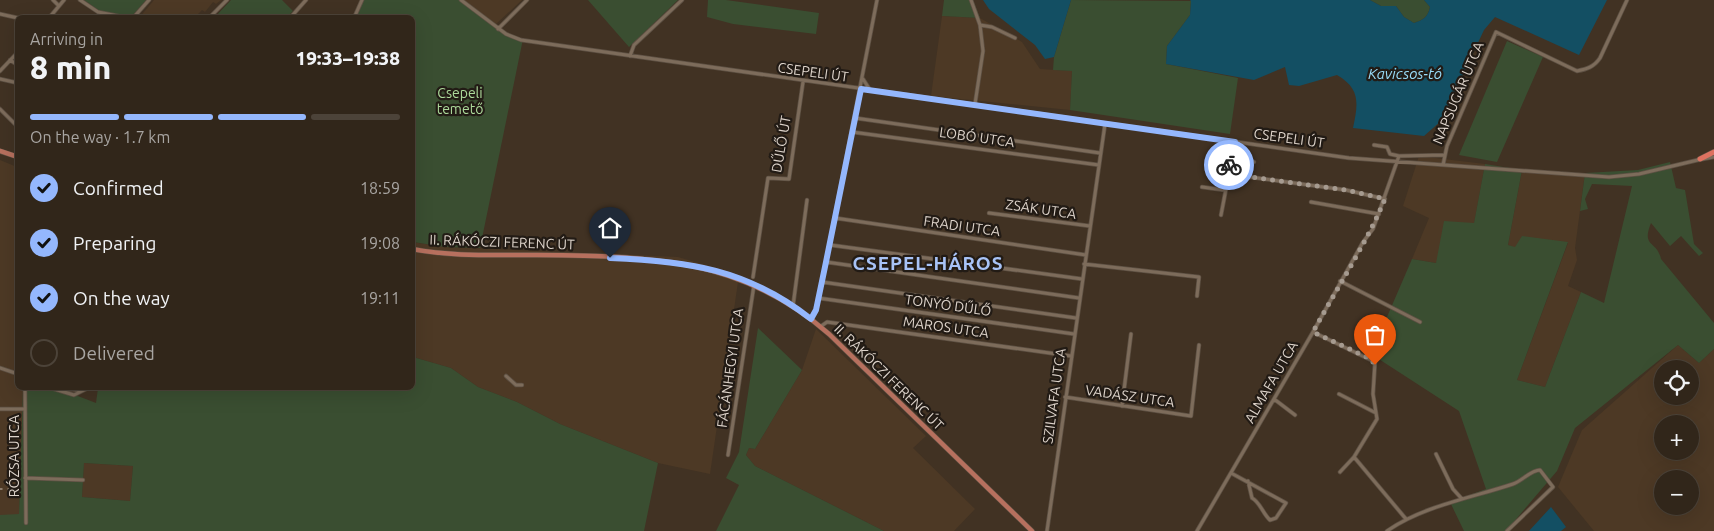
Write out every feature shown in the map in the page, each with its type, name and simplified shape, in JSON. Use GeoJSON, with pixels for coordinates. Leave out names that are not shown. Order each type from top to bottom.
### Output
{"type":"FeatureCollection","features":[{"type":"Feature","properties":{"kind":"highway"},"geometry":{"type":"LineString","coordinates":[[1700,159],[1714,154]]}},
{"type":"Feature","properties":{"kind":"main road"},"geometry":{"type":"LineString","coordinates":[[0,152],[15,156]]}},
{"type":"Feature","properties":{"kind":"main road","name":"II. RÁKÓCZI FERENC ÚT"},"geometry":{"type":"LineString","coordinates":[[415,249],[469,255],[565,256],[670,261],[710,269],[754,285],[793,306],[811,319],[1032,531]]}},
{"type":"Feature","properties":{"kind":"street"},"geometry":{"type":"LineString","coordinates":[[53,0],[59,6]]}},
{"type":"Feature","properties":{"kind":"street"},"geometry":{"type":"LineString","coordinates":[[52,15],[64,0]]}},
{"type":"Feature","properties":{"kind":"street"},"geometry":{"type":"LineString","coordinates":[[80,0],[98,12],[113,15]]}},
{"type":"Feature","properties":{"kind":"street"},"geometry":{"type":"LineString","coordinates":[[136,15],[149,0]]}},
{"type":"Feature","properties":{"kind":"street"},"geometry":{"type":"LineString","coordinates":[[212,15],[227,0]]}},
{"type":"Feature","properties":{"kind":"street"},"geometry":{"type":"LineString","coordinates":[[293,15],[306,0]]}},
{"type":"Feature","properties":{"kind":"street"},"geometry":{"type":"LineString","coordinates":[[355,15],[362,0]]}},
{"type":"Feature","properties":{"kind":"street","name":"CSEPELI ÚT"},"geometry":{"type":"LineString","coordinates":[[461,0],[498,29],[512,38],[523,41],[1343,157],[1609,177],[1658,170],[1700,159]]}},
{"type":"Feature","properties":{"kind":"street"},"geometry":{"type":"LineString","coordinates":[[498,29],[528,0]]}},
{"type":"Feature","properties":{"kind":"street"},"geometry":{"type":"LineString","coordinates":[[630,56],[634,45],[682,0]]}},
{"type":"Feature","properties":{"kind":"street"},"geometry":{"type":"LineString","coordinates":[[811,319],[818,298],[830,245],[878,0]]}},
{"type":"Feature","properties":{"kind":"street"},"geometry":{"type":"LineString","coordinates":[[972,0],[980,25],[983,51],[975,104]]}},
{"type":"Feature","properties":{"kind":"street","name":"NAPSUGÁR UTCA"},"geometry":{"type":"LineString","coordinates":[[1444,165],[1444,155],[1496,32],[1577,70],[1587,69],[1596,64],[1600,58],[1627,0]]}},
{"type":"Feature","properties":{"kind":"street"},"geometry":{"type":"LineString","coordinates":[[0,14],[15,17]]}},
{"type":"Feature","properties":{"kind":"street"},"geometry":{"type":"LineString","coordinates":[[980,25],[992,27],[1015,38]]}},
{"type":"Feature","properties":{"kind":"street"},"geometry":{"type":"LineString","coordinates":[[0,71],[15,55]]}},
{"type":"Feature","properties":{"kind":"street"},"geometry":{"type":"LineString","coordinates":[[10,60],[15,63]]}},
{"type":"Feature","properties":{"kind":"street"},"geometry":{"type":"LineString","coordinates":[[0,79],[15,82]]}},
{"type":"Feature","properties":{"kind":"street"},"geometry":{"type":"LineString","coordinates":[[863,79],[870,91]]}},
{"type":"Feature","properties":{"kind":"street","name":"DŰLŐ ÚT"},"geometry":{"type":"LineString","coordinates":[[753,277],[768,178],[789,180],[803,82]]}},
{"type":"Feature","properties":{"kind":"street"},"geometry":{"type":"LineString","coordinates":[[0,108],[15,125]]}},
{"type":"Feature","properties":{"kind":"street"},"geometry":{"type":"LineString","coordinates":[[855,118],[1100,153]]}},
{"type":"Feature","properties":{"kind":"street","name":"SZILVAFA UTCA"},"geometry":{"type":"LineString","coordinates":[[1047,531],[1105,124]]}},
{"type":"Feature","properties":{"kind":"street","name":"LOBÓ UTCA"},"geometry":{"type":"LineString","coordinates":[[852,132],[1099,165]]}},
{"type":"Feature","properties":{"kind":"street"},"geometry":{"type":"LineString","coordinates":[[1221,215],[1224,190],[1235,142]]}},
{"type":"Feature","properties":{"kind":"street"},"geometry":{"type":"LineString","coordinates":[[1374,145],[1387,147],[1390,154],[1399,156],[1444,155]]}},
{"type":"Feature","properties":{"kind":"street"},"geometry":{"type":"LineString","coordinates":[[1399,156],[1399,162]]}},
{"type":"Feature","properties":{"kind":"street"},"geometry":{"type":"LineString","coordinates":[[1231,159],[1254,162]]}},
{"type":"Feature","properties":{"kind":"street","name":"ALMAFA UTCA"},"geometry":{"type":"LineString","coordinates":[[1197,531],[1313,332],[1362,242],[1371,233],[1399,162]]}},
{"type":"Feature","properties":{"kind":"street"},"geometry":{"type":"LineString","coordinates":[[1228,174],[1346,190],[1385,199]]}},
{"type":"Feature","properties":{"kind":"street"},"geometry":{"type":"LineString","coordinates":[[1202,187],[1224,190]]}},
{"type":"Feature","properties":{"kind":"street"},"geometry":{"type":"LineString","coordinates":[[793,306],[808,200]]}},
{"type":"Feature","properties":{"kind":"street"},"geometry":{"type":"LineString","coordinates":[[1311,202],[1379,214]]}},
{"type":"Feature","properties":{"kind":"street","name":"ZSÁK UTCA"},"geometry":{"type":"LineString","coordinates":[[989,213],[1090,226]]}},
{"type":"Feature","properties":{"kind":"street","name":"FRADI UTCA"},"geometry":{"type":"LineString","coordinates":[[835,218],[1086,255]]}},
{"type":"Feature","properties":{"kind":"street"},"geometry":{"type":"LineString","coordinates":[[830,245],[1082,278]]}},
{"type":"Feature","properties":{"kind":"street"},"geometry":{"type":"LineString","coordinates":[[826,262],[1079,298]]}},
{"type":"Feature","properties":{"kind":"street"},"geometry":{"type":"LineString","coordinates":[[1084,264],[1199,277],[1197,296]]}},
{"type":"Feature","properties":{"kind":"street"},"geometry":{"type":"LineString","coordinates":[[1340,281],[1420,322]]}},
{"type":"Feature","properties":{"kind":"street"},"geometry":{"type":"LineString","coordinates":[[822,282],[1076,318]]}},
{"type":"Feature","properties":{"kind":"street","name":"FÁCÁNHEGYI UTCA"},"geometry":{"type":"LineString","coordinates":[[728,455],[754,285]]}},
{"type":"Feature","properties":{"kind":"street","name":"TONYÓ DŰLŐ"},"geometry":{"type":"LineString","coordinates":[[818,298],[1074,334]]}},
{"type":"Feature","properties":{"kind":"street","name":"MAROS UTCA"},"geometry":{"type":"LineString","coordinates":[[820,327],[827,322],[1071,356]]}},
{"type":"Feature","properties":{"kind":"street"},"geometry":{"type":"LineString","coordinates":[[1313,332],[1375,362],[1373,394],[1377,413],[1375,424],[1354,457],[1340,472]]}},
{"type":"Feature","properties":{"kind":"street"},"geometry":{"type":"LineString","coordinates":[[1122,406],[1131,334]]}},
{"type":"Feature","properties":{"kind":"street","name":"VADÁSZ UTCA"},"geometry":{"type":"LineString","coordinates":[[1065,397],[1191,416],[1199,345]]}},
{"type":"Feature","properties":{"kind":"street"},"geometry":{"type":"LineString","coordinates":[[0,368],[15,373]]}},
{"type":"Feature","properties":{"kind":"street"},"geometry":{"type":"LineString","coordinates":[[506,376],[516,385],[522,385]]}},
{"type":"Feature","properties":{"kind":"street","name":"RÓZSA UTCA"},"geometry":{"type":"LineString","coordinates":[[25,390],[26,524]]}},
{"type":"Feature","properties":{"kind":"street"},"geometry":{"type":"LineString","coordinates":[[60,390],[74,395],[84,390]]}},
{"type":"Feature","properties":{"kind":"street"},"geometry":{"type":"LineString","coordinates":[[1339,394],[1377,413]]}},
{"type":"Feature","properties":{"kind":"street"},"geometry":{"type":"LineString","coordinates":[[1274,399],[1295,415]]}},
{"type":"Feature","properties":{"kind":"street"},"geometry":{"type":"LineString","coordinates":[[0,409],[25,409]]}},
{"type":"Feature","properties":{"kind":"street"},"geometry":{"type":"LineString","coordinates":[[1436,454],[1454,489],[1462,499]]}},
{"type":"Feature","properties":{"kind":"street"},"geometry":{"type":"LineString","coordinates":[[1354,457],[1406,519]]}},
{"type":"Feature","properties":{"kind":"street"},"geometry":{"type":"LineString","coordinates":[[1387,531],[1406,519],[1518,482],[1538,469],[1553,487],[1508,531]]}},
{"type":"Feature","properties":{"kind":"street"},"geometry":{"type":"LineString","coordinates":[[1231,473],[1248,481],[1286,503],[1276,518],[1270,520],[1263,514],[1256,500],[1252,498],[1248,481]]}},
{"type":"Feature","properties":{"kind":"street"},"geometry":{"type":"LineString","coordinates":[[26,478],[83,480]]}},
{"type":"Feature","properties":{"kind":"shaded area"},"geometry":{"type":"Polygon","coordinates":[[[154,0],[221,0],[216,4],[213,2],[205,12],[202,10],[197,15],[142,15],[154,0]]]}},
{"type":"Feature","properties":{"kind":"shaded area"},"geometry":{"type":"Polygon","coordinates":[[[463,0],[522,0],[496,24],[463,0]]]}},
{"type":"Feature","properties":{"kind":"shaded area"},"geometry":{"type":"Polygon","coordinates":[[[942,16],[980,18],[1022,42],[1040,69],[1072,71],[1070,110],[931,96],[942,16]]]}},
{"type":"Feature","properties":{"kind":"shaded area"},"geometry":{"type":"Polygon","coordinates":[[[1419,156],[1485,164],[1474,224],[1436,263],[1412,259],[1429,218],[1403,206],[1419,156]]]}},
{"type":"Feature","properties":{"kind":"shaded area"},"geometry":{"type":"Polygon","coordinates":[[[0,160],[15,166],[15,390],[23,390],[19,515],[0,515],[0,160]]]}},
{"type":"Feature","properties":{"kind":"shaded area"},"geometry":{"type":"Polygon","coordinates":[[[1522,170],[1585,173],[1575,248],[1577,260],[1568,286],[1581,292],[1545,387],[1517,380],[1568,243],[1515,248],[1508,245],[1522,170]]]}},
{"type":"Feature","properties":{"kind":"shaded area"},"geometry":{"type":"Polygon","coordinates":[[[415,242],[445,247],[678,257],[739,275],[710,474],[658,463],[560,424],[517,402],[478,387],[451,368],[415,358],[415,242]]]}},
{"type":"Feature","properties":{"kind":"shaded area"},"geometry":{"type":"Polygon","coordinates":[[[816,329],[926,436],[913,448],[975,509],[954,531],[884,531],[755,466],[746,455],[749,448],[755,449],[802,370],[816,329]]]}},
{"type":"Feature","properties":{"kind":"shaded area"},"geometry":{"type":"Polygon","coordinates":[[[1678,345],[1696,360],[1661,360],[1678,345]]]}},
{"type":"Feature","properties":{"kind":"shaded area"},"geometry":{"type":"Polygon","coordinates":[[[1714,349],[1714,531],[1594,531],[1558,487],[1582,430],[1654,366],[1654,405],[1699,405],[1699,363],[1714,349]]]}},
{"type":"Feature","properties":{"kind":"shaded area"},"geometry":{"type":"Polygon","coordinates":[[[84,463],[133,466],[130,501],[82,497],[84,463]]]}},
{"type":"Feature","properties":{"kind":"green space"},"geometry":{"type":"Polygon","coordinates":[[[84,0],[146,0],[133,15],[100,11],[84,0]]]}},
{"type":"Feature","properties":{"kind":"green space"},"geometry":{"type":"Polygon","coordinates":[[[231,0],[282,0],[293,11],[289,15],[217,15],[231,0]]]}},
{"type":"Feature","properties":{"kind":"green space","name":"Csepeli temető"},"geometry":{"type":"Polygon","coordinates":[[[363,0],[463,0],[510,35],[523,39],[480,248],[445,247],[415,242],[415,15],[356,15],[363,0]]]}},
{"type":"Feature","properties":{"kind":"green space"},"geometry":{"type":"Polygon","coordinates":[[[588,0],[678,0],[629,47],[588,0]]]}},
{"type":"Feature","properties":{"kind":"green space"},"geometry":{"type":"Polygon","coordinates":[[[708,0],[726,0],[819,13],[816,34],[733,24],[707,17],[708,0]]]}},
{"type":"Feature","properties":{"kind":"green space"},"geometry":{"type":"Polygon","coordinates":[[[944,0],[973,0],[980,18],[942,16],[944,0]]]}},
{"type":"Feature","properties":{"kind":"green space"},"geometry":{"type":"Polygon","coordinates":[[[1071,0],[1191,1],[1190,15],[1167,46],[1166,64],[1238,78],[1230,134],[1070,110],[1072,71],[1053,70],[1054,57],[1071,0]]]}},
{"type":"Feature","properties":{"kind":"green space"},"geometry":{"type":"Polygon","coordinates":[[[1370,0],[1424,0],[1430,7],[1425,18],[1414,23],[1404,17],[1396,6],[1381,6],[1370,0]]]}},
{"type":"Feature","properties":{"kind":"green space"},"geometry":{"type":"Polygon","coordinates":[[[1507,41],[1543,57],[1497,162],[1459,155],[1507,41]]]}},
{"type":"Feature","properties":{"kind":"green space"},"geometry":{"type":"Polygon","coordinates":[[[1670,162],[1676,188],[1685,190],[1694,244],[1703,253],[1699,256],[1681,236],[1670,246],[1651,223],[1648,237],[1661,259],[1714,323],[1714,349],[1699,363],[1699,360],[1696,360],[1678,345],[1659,360],[1654,360],[1654,364],[1575,428],[1557,471],[1506,531],[1464,531],[1450,502],[1486,489],[1459,411],[1371,354],[1412,259],[1436,263],[1444,221],[1474,223],[1485,164],[1522,170],[1508,245],[1515,247],[1522,236],[1568,242],[1517,380],[1545,387],[1581,292],[1604,303],[1632,186],[1592,184],[1585,199],[1588,209],[1580,211],[1585,173],[1638,170],[1670,162]]]}},
{"type":"Feature","properties":{"kind":"green space"},"geometry":{"type":"Polygon","coordinates":[[[758,328],[802,370],[755,449],[749,448],[746,455],[755,466],[884,531],[716,531],[739,485],[726,478],[739,452],[758,328]]]}},
{"type":"Feature","properties":{"kind":"green space"},"geometry":{"type":"Polygon","coordinates":[[[415,358],[451,368],[478,387],[517,402],[560,424],[658,463],[644,531],[0,531],[0,515],[19,514],[23,390],[62,390],[96,403],[98,390],[415,390],[415,358]],[[84,463],[82,497],[130,501],[133,466],[84,463]]]}},
{"type":"Feature","properties":{"kind":"water"},"geometry":{"type":"Polygon","coordinates":[[[983,0],[1071,0],[1054,57],[1045,59],[1035,45],[989,9],[983,0]]]}},
{"type":"Feature","properties":{"kind":"water","name":"Kavicsos-tó"},"geometry":{"type":"Polygon","coordinates":[[[1190,0],[1370,0],[1381,6],[1396,6],[1404,17],[1414,23],[1428,13],[1430,7],[1424,0],[1607,0],[1579,55],[1495,17],[1484,30],[1441,121],[1424,136],[1353,128],[1356,98],[1350,86],[1337,75],[1299,86],[1289,85],[1285,67],[1254,80],[1166,64],[1167,46],[1190,15],[1190,0]]]}},
{"type":"Feature","properties":{"kind":"water"},"geometry":{"type":"Polygon","coordinates":[[[1551,507],[1566,527],[1561,531],[1529,531],[1551,507]]]}},
{"type":"Feature","properties":{"kind":"railway"},"geometry":{"type":"LineString","coordinates":[[0,489],[14,489]]}},
{"type":"Feature","properties":{"kind":"way so far"},"geometry":{"type":"LineString","coordinates":[[1229,165],[1228,174],[1346,190],[1385,199],[1371,233],[1362,242],[1313,332],[1371,359],[1375,362],[1375,365]]}},
{"type":"Feature","properties":{"kind":"district","name":"CSEPEL-HÁROS"},"geometry":{"type":"Point","coordinates":[928,263]}},
{"type":"Feature","properties":{"kind":"route"},"geometry":{"type":"LineString","coordinates":[[610,258],[670,261],[710,269],[740,279],[764,290],[793,306],[811,319],[816,310],[861,89],[1235,142],[1229,165]]}}]}
